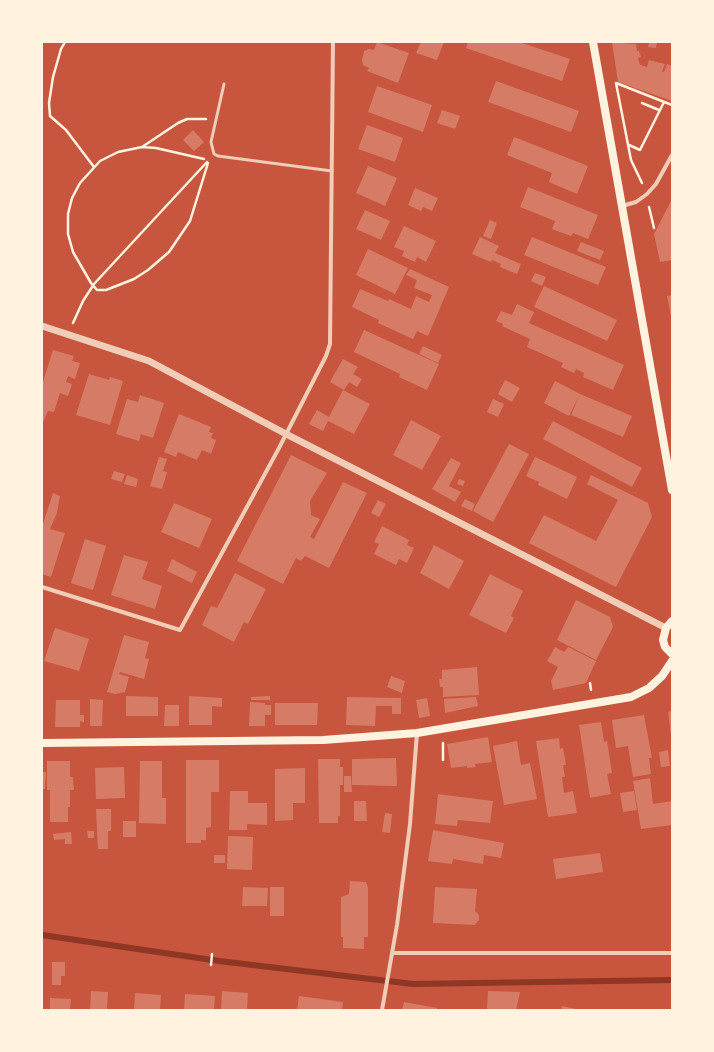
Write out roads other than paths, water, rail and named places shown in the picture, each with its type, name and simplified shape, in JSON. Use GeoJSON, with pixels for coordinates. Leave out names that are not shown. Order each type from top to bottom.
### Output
{"type":"FeatureCollection","features":[{"type":"Feature","properties":{"kind":"main road"},"geometry":{"type":"LineString","coordinates":[[593,42],[672,490]]}},
{"type":"Feature","properties":{"kind":"main road"},"geometry":{"type":"LineString","coordinates":[[672,621],[666,628],[663,640],[665,647],[672,654]]}},
{"type":"Feature","properties":{"kind":"main road"},"geometry":{"type":"LineString","coordinates":[[42,743],[323,740],[417,733],[631,697],[649,688],[662,676],[672,661]]}},
{"type":"Feature","properties":{"kind":"street"},"geometry":{"type":"LineString","coordinates":[[42,587],[180,630],[286,434],[326,356],[330,344],[333,42]]}},
{"type":"Feature","properties":{"kind":"street"},"geometry":{"type":"LineString","coordinates":[[622,206],[636,202],[647,194],[656,184],[672,156]]}},
{"type":"Feature","properties":{"kind":"street"},"geometry":{"type":"LineString","coordinates":[[42,326],[149,361],[286,434],[666,628]]}},
{"type":"Feature","properties":{"kind":"street"},"geometry":{"type":"LineString","coordinates":[[382,1010],[392,953],[410,824],[417,733]]}},
{"type":"Feature","properties":{"kind":"street"},"geometry":{"type":"LineString","coordinates":[[392,953],[672,953]]}},
{"type":"Feature","properties":{"kind":"lane"},"geometry":{"type":"LineString","coordinates":[[224,84],[211,142],[214,154],[218,156],[332,171]]}},
{"type":"Feature","properties":{"kind":"waterway"},"geometry":{"type":"LineString","coordinates":[[42,935],[219,961],[413,984],[672,980]]}}]}
